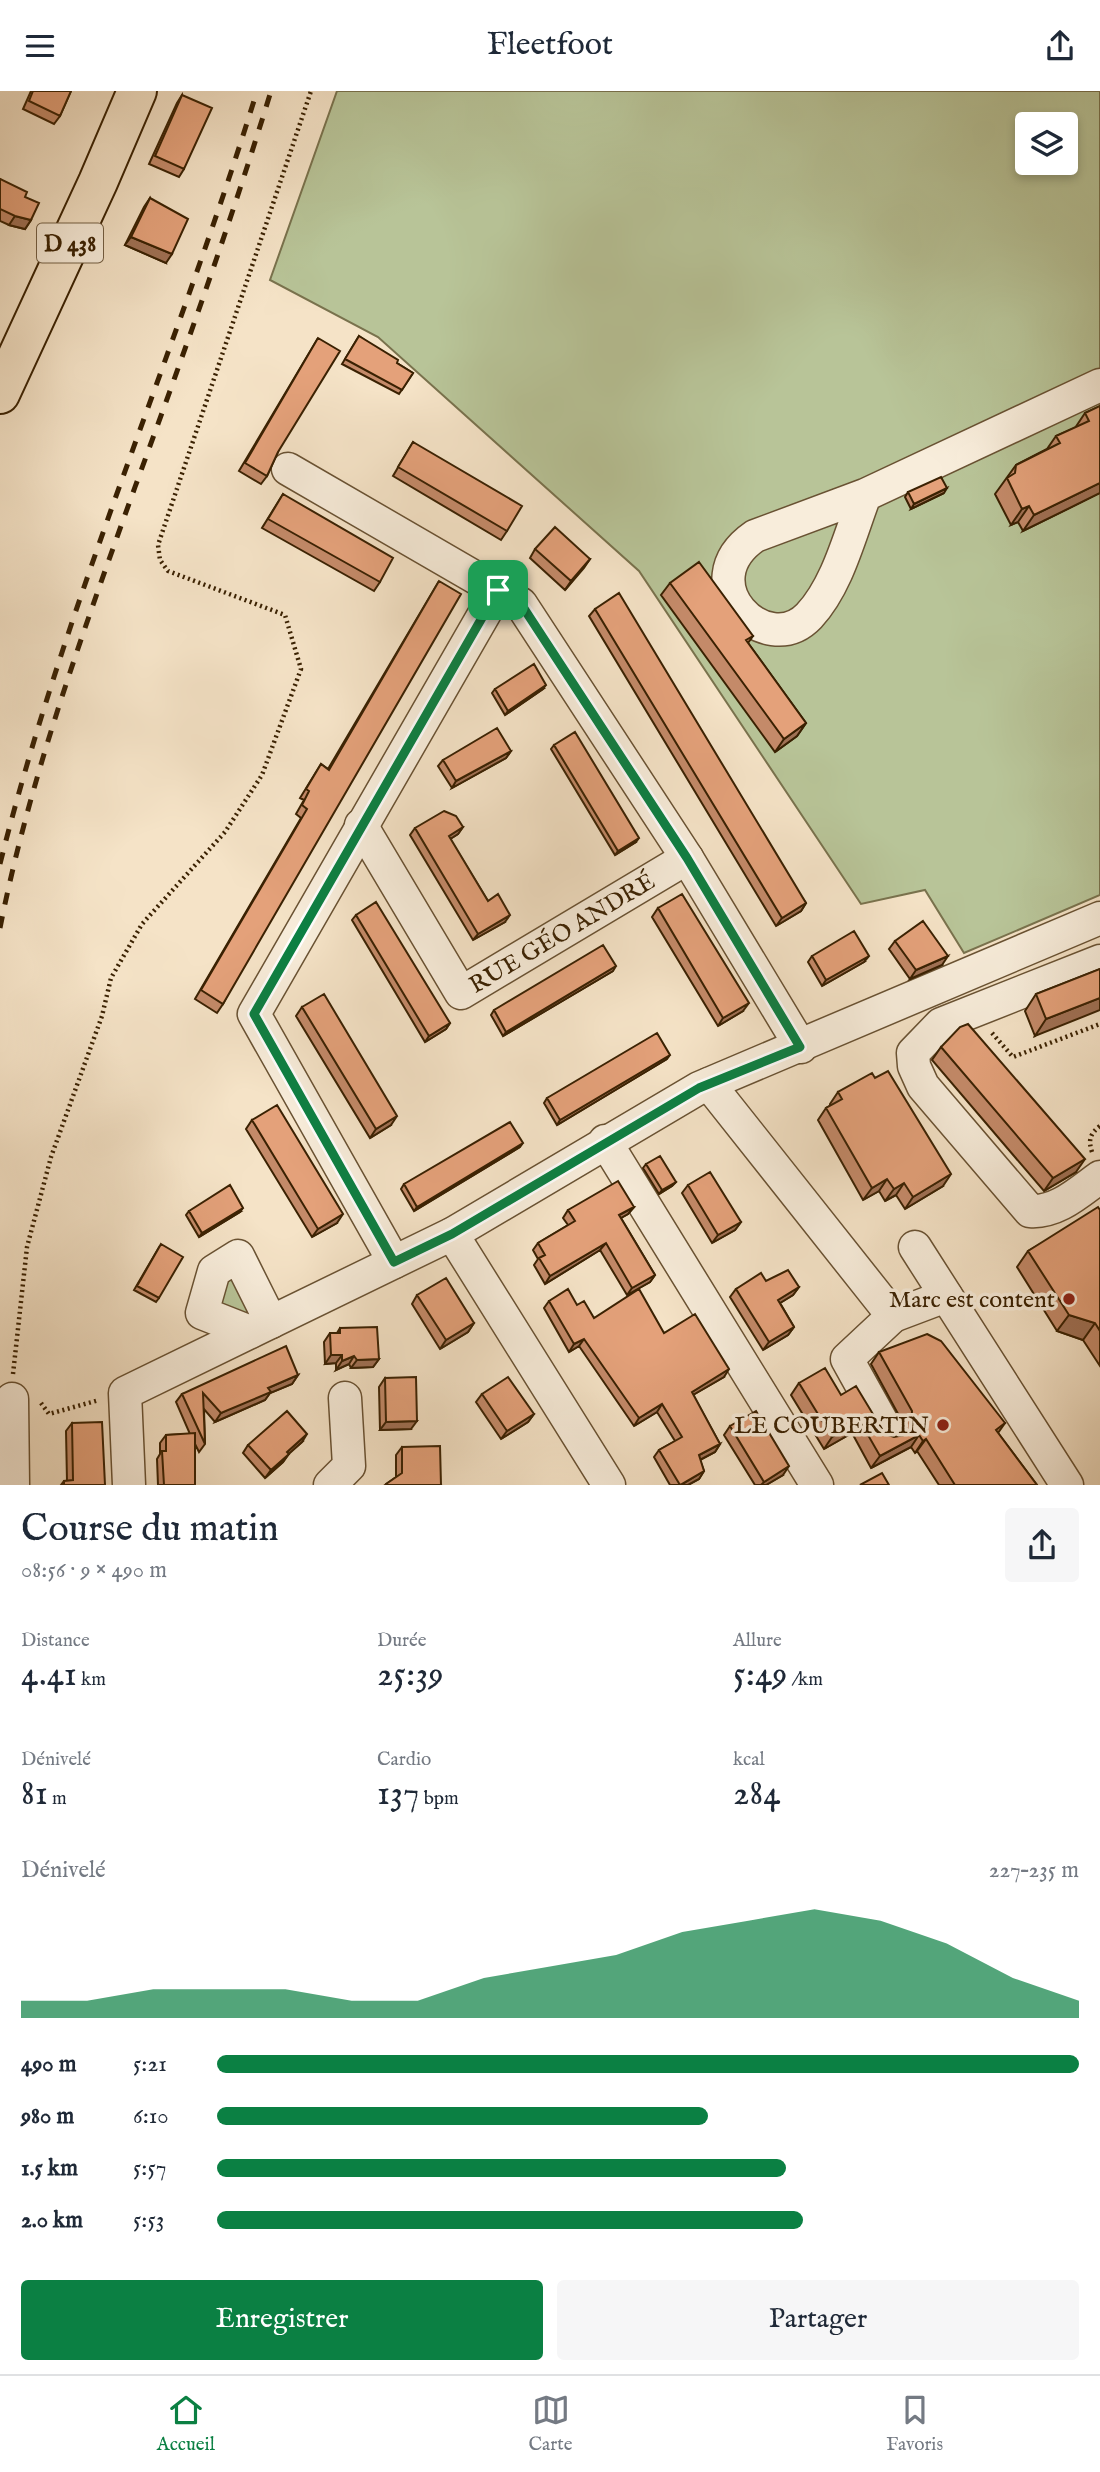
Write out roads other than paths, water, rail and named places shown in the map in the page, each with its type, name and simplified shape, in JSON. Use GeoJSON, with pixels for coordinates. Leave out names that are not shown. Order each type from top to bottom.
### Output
{"type":"FeatureCollection","features":[{"type":"Feature","properties":{"kind":"main road","name":"D 438"},"geometry":{"type":"LineString","coordinates":[[0,394],[99,183],[137,91]]}},
{"type":"Feature","properties":{"kind":"street"},"geometry":{"type":"LineString","coordinates":[[864,495],[832,578],[808,618],[784,628],[757,627],[735,606],[729,586],[730,563],[741,545],[755,536],[864,495],[1100,385]]}},
{"type":"Feature","properties":{"kind":"street"},"geometry":{"type":"LineString","coordinates":[[288,469],[521,604],[687,858],[800,1047]]}},
{"type":"Feature","properties":{"kind":"street"},"geometry":{"type":"LineString","coordinates":[[394,1262],[254,1014],[498,590]]}},
{"type":"Feature","properties":{"kind":"street","name":"RUE GÉO ANDRÉ"},"geometry":{"type":"LineString","coordinates":[[361,825],[461,993],[687,858]]}},
{"type":"Feature","properties":{"kind":"street"},"geometry":{"type":"LineString","coordinates":[[129,1485],[125,1393],[452,1234],[606,1141],[709,1084],[1100,918]]}},
{"type":"Feature","properties":{"kind":"street"},"geometry":{"type":"LineString","coordinates":[[1100,961],[941,1024],[913,1053],[914,1066],[923,1086],[1030,1211],[1039,1212],[1067,1202],[1100,1177]]}},
{"type":"Feature","properties":{"kind":"street"},"geometry":{"type":"LineString","coordinates":[[709,1084],[893,1316]]}},
{"type":"Feature","properties":{"kind":"street"},"geometry":{"type":"LineString","coordinates":[[606,1141],[817,1485]]}},
{"type":"Feature","properties":{"kind":"street"},"geometry":{"type":"LineString","coordinates":[[452,1234],[609,1485]]}},
{"type":"Feature","properties":{"kind":"street"},"geometry":{"type":"LineString","coordinates":[[915,1247],[1067,1485]]}},
{"type":"Feature","properties":{"kind":"street"},"geometry":{"type":"LineString","coordinates":[[887,1431],[847,1359],[893,1316],[946,1296]]}},
{"type":"Feature","properties":{"kind":"street"},"geometry":{"type":"LineString","coordinates":[[13,1485],[22,1390]]}},
{"type":"Feature","properties":{"kind":"street"},"geometry":{"type":"LineString","coordinates":[[330,1485],[349,1466],[345,1398]]}},
{"type":"Feature","properties":{"kind":"railway"},"geometry":{"type":"LineString","coordinates":[[0,864],[57,668],[226,188],[257,91]]}},
{"type":"Feature","properties":{"kind":"railway"},"geometry":{"type":"LineString","coordinates":[[0,928],[26,816],[59,705],[206,290],[271,91]]}},
{"type":"Feature","properties":{"kind":"place","name":"Marc est content"},"geometry":{"type":"Point","coordinates":[1069,1299]}},
{"type":"Feature","properties":{"kind":"place","name":"LE COUBERTIN"},"geometry":{"type":"Point","coordinates":[943,1425]}}]}
